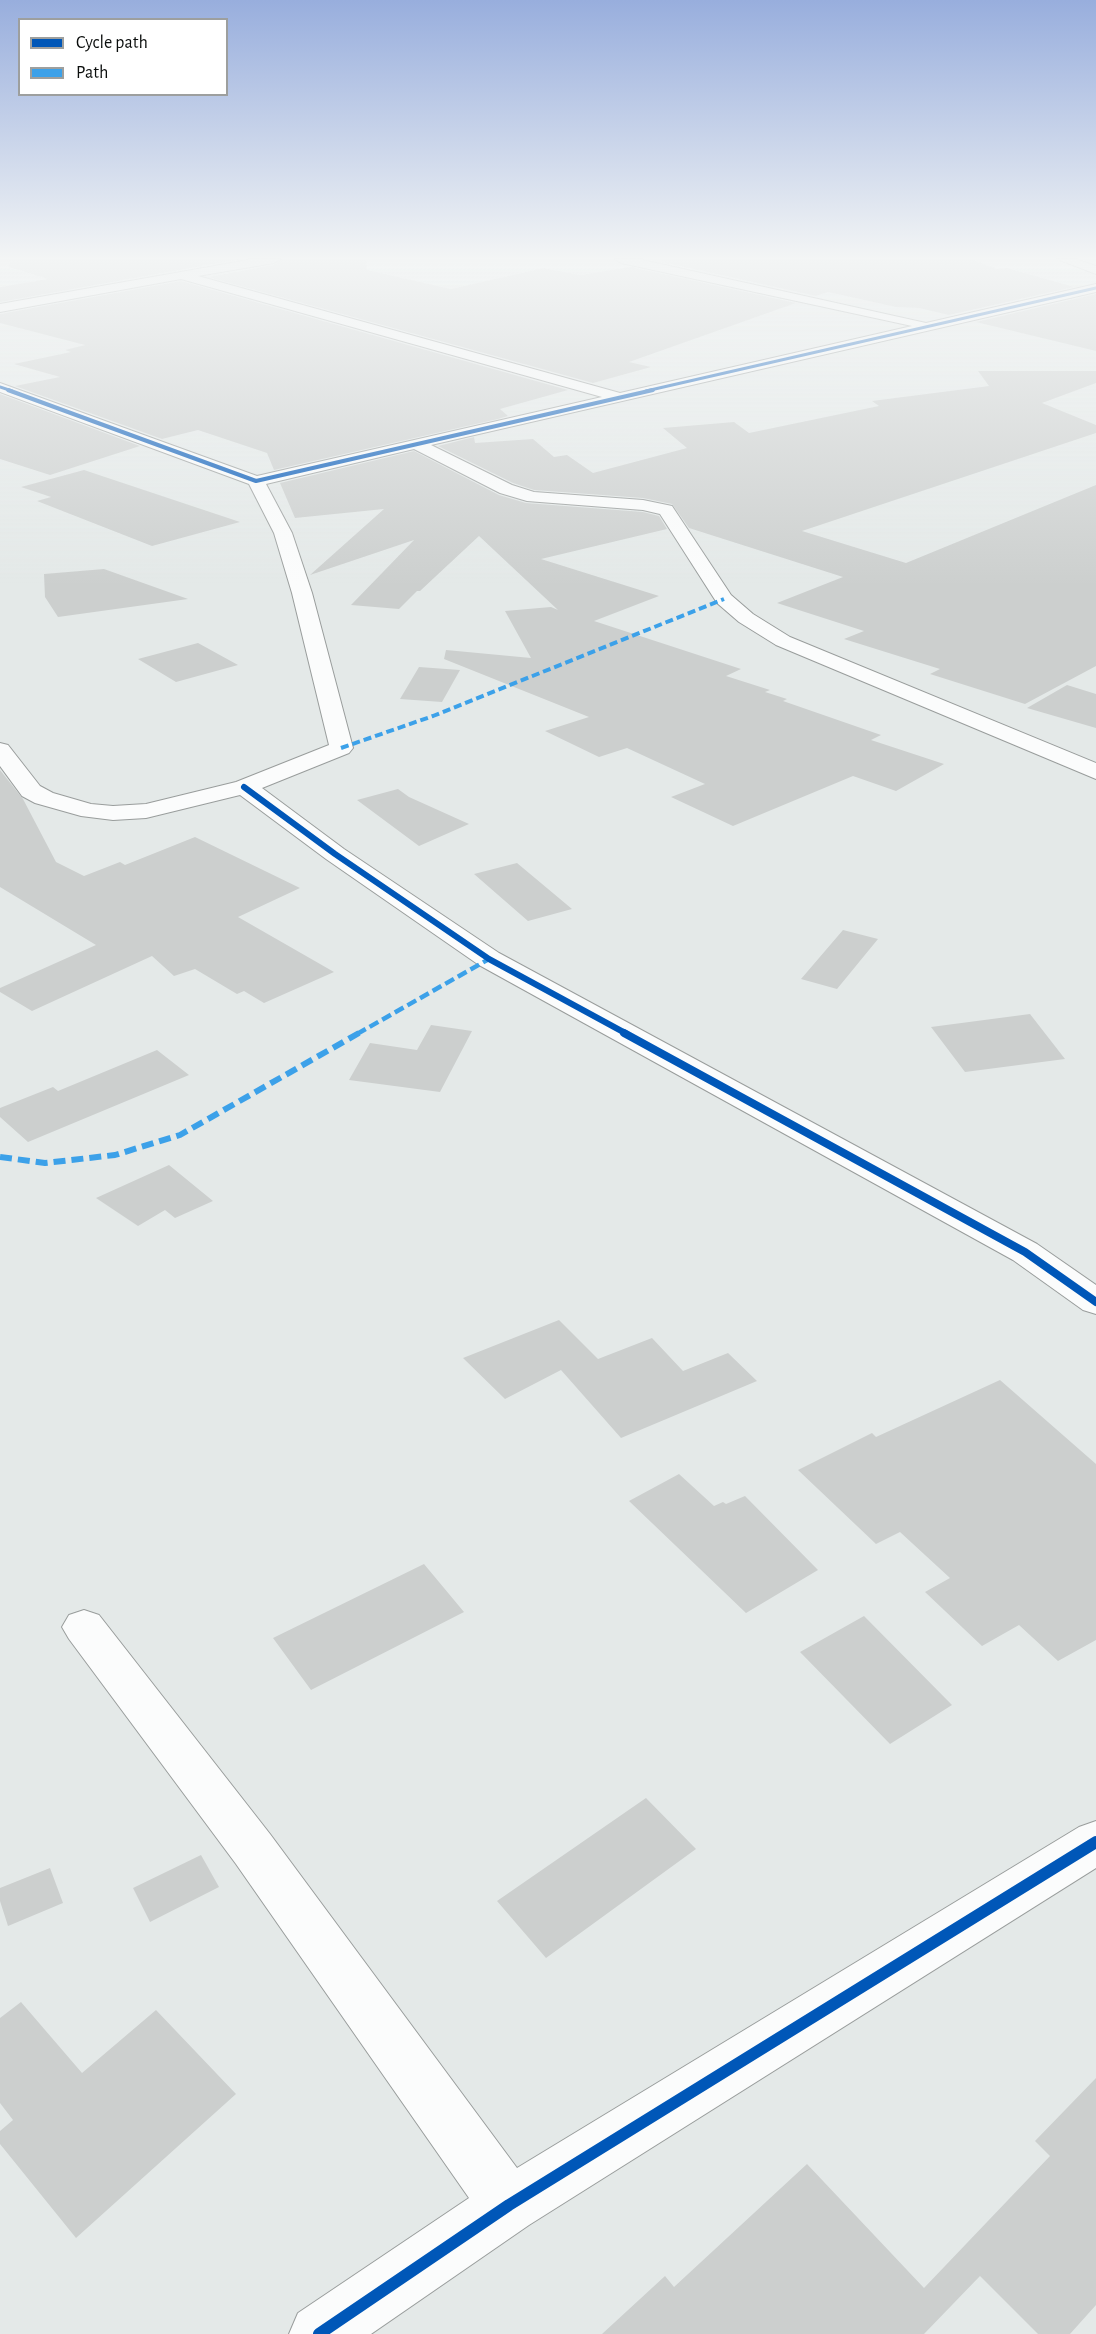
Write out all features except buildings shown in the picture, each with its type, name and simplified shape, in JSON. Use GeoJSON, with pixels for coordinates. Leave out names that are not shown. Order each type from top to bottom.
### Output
{"type":"FeatureCollection","features":[{"type":"Feature","properties":{"kind":"street"},"geometry":{"type":"LineString","coordinates":[[513,368],[621,398]]}},
{"type":"Feature","properties":{"kind":"street"},"geometry":{"type":"LineString","coordinates":[[0,387],[256,481],[749,368]]}},
{"type":"Feature","properties":{"kind":"street"},"geometry":{"type":"LineString","coordinates":[[416,444],[506,489],[533,497],[643,505],[666,510],[724,599],[746,618],[783,641],[1096,772]]}},
{"type":"Feature","properties":{"kind":"street"},"geometry":{"type":"LineString","coordinates":[[0,750],[31,790],[44,798],[90,811],[146,811],[244,786],[341,748],[302,593],[283,533],[256,481]]}},
{"type":"Feature","properties":{"kind":"street"},"geometry":{"type":"LineString","coordinates":[[244,786],[335,854],[489,959],[1025,1252],[1096,1302]]}},
{"type":"Feature","properties":{"kind":"street"},"geometry":{"type":"LineString","coordinates":[[84,1627],[253,1849],[509,2205]]}},
{"type":"Feature","properties":{"kind":"street"},"geometry":{"type":"LineString","coordinates":[[320,2334],[509,2205],[1096,1842]]}},
{"type":"Feature","properties":{"kind":"marked path"},"geometry":{"type":"LineString","coordinates":[[341,748],[433,716],[724,599]]}},
{"type":"Feature","properties":{"kind":"marked path"},"geometry":{"type":"LineString","coordinates":[[0,1157],[45,1163],[115,1155],[180,1135],[489,959]]}},
{"type":"Feature","properties":{"kind":"cycle path"},"geometry":{"type":"LineString","coordinates":[[0,387],[256,481],[748,368]]}},
{"type":"Feature","properties":{"kind":"cycle path"},"geometry":{"type":"LineString","coordinates":[[244,787],[335,854],[489,959],[1025,1252],[1096,1302]]}},
{"type":"Feature","properties":{"kind":"cycle path"},"geometry":{"type":"LineString","coordinates":[[319,2334],[509,2205],[1096,1842]]}}]}
